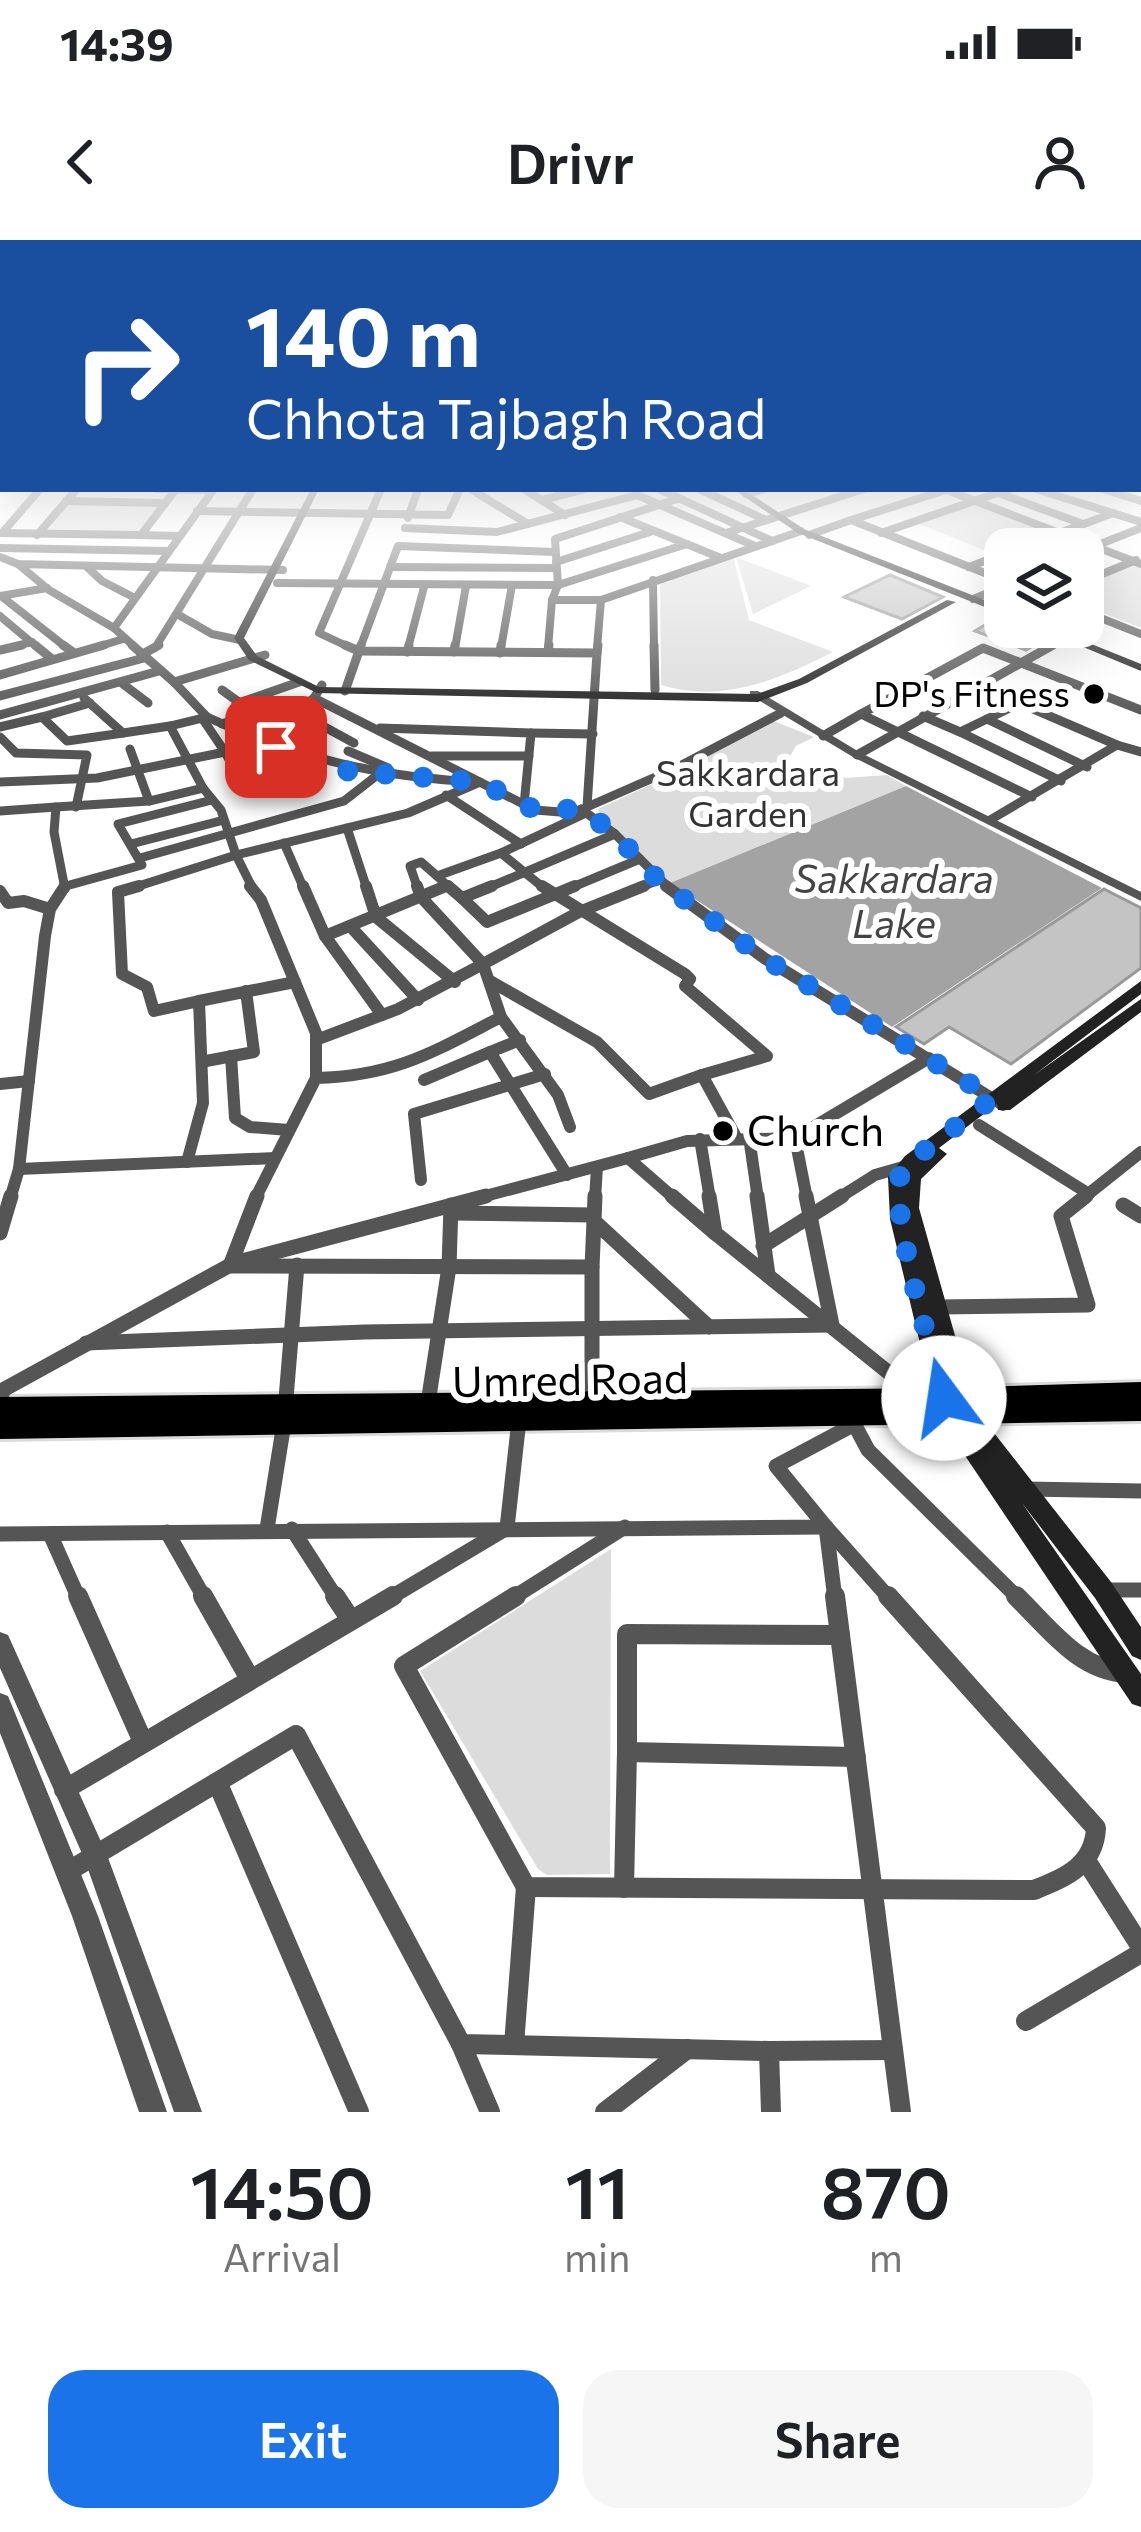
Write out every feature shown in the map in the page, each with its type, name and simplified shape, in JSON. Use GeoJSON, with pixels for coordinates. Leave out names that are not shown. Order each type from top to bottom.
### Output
{"type":"FeatureCollection","features":[{"type":"Feature","properties":{"kind":"main road"},"geometry":{"type":"LineString","coordinates":[[289,546],[240,640],[259,657],[318,691],[756,695],[951,602],[969,598]]}},
{"type":"Feature","properties":{"kind":"main road"},"geometry":{"type":"LineString","coordinates":[[839,546],[984,604]]}},
{"type":"Feature","properties":{"kind":"main road"},"geometry":{"type":"LineString","coordinates":[[277,570],[277,583],[252,629],[259,657],[318,691]]}},
{"type":"Feature","properties":{"kind":"main road"},"geometry":{"type":"LineString","coordinates":[[1092,648],[1139,666]]}},
{"type":"Feature","properties":{"kind":"main road"},"geometry":{"type":"LineString","coordinates":[[595,693],[697,694]]}},
{"type":"Feature","properties":{"kind":"main road"},"geometry":{"type":"LineString","coordinates":[[1141,986],[1132,1011],[903,1167],[897,1177],[899,1219],[943,1406],[1141,1695]]}},
{"type":"Feature","properties":{"kind":"main road"},"geometry":{"type":"LineString","coordinates":[[999,1102],[979,1125],[912,1177],[910,1208],[937,1307],[943,1406],[1026,1489],[1141,1648]]}},
{"type":"Feature","properties":{"kind":"main road"},"geometry":{"type":"LineString","coordinates":[[943,1406],[1141,1392]]}},
{"type":"Feature","properties":{"kind":"main road"},"geometry":{"type":"LineString","coordinates":[[285,1413],[428,1403],[592,1400],[850,1412]]}},
{"type":"Feature","properties":{"kind":"main road"},"geometry":{"type":"LineString","coordinates":[[0,1405],[84,1416]]}},
{"type":"Feature","properties":{"kind":"main road","name":"Umred Road"},"geometry":{"type":"LineString","coordinates":[[0,1428],[84,1416],[285,1413],[519,1420],[943,1406],[1141,1411]]}},
{"type":"Feature","properties":{"kind":"street"},"geometry":{"type":"LineString","coordinates":[[114,628],[171,546]]}},
{"type":"Feature","properties":{"kind":"street"},"geometry":{"type":"LineString","coordinates":[[0,695],[143,656],[158,646],[218,546]]}},
{"type":"Feature","properties":{"kind":"street"},"geometry":{"type":"LineString","coordinates":[[356,546],[319,633],[359,652],[597,653]]}},
{"type":"Feature","properties":{"kind":"street"},"geometry":{"type":"LineString","coordinates":[[347,688],[398,546]]}},
{"type":"Feature","properties":{"kind":"street"},"geometry":{"type":"LineString","coordinates":[[412,546],[556,557]]}},
{"type":"Feature","properties":{"kind":"street"},"geometry":{"type":"LineString","coordinates":[[546,546],[556,557]]}},
{"type":"Feature","properties":{"kind":"street"},"geometry":{"type":"LineString","coordinates":[[548,652],[559,546]]}},
{"type":"Feature","properties":{"kind":"street"},"geometry":{"type":"LineString","coordinates":[[390,567],[556,557],[594,546]]}},
{"type":"Feature","properties":{"kind":"street"},"geometry":{"type":"LineString","coordinates":[[277,583],[558,585],[680,546]]}},
{"type":"Feature","properties":{"kind":"street"},"geometry":{"type":"LineString","coordinates":[[693,546],[721,558]]}},
{"type":"Feature","properties":{"kind":"street"},"geometry":{"type":"LineString","coordinates":[[552,600],[601,600],[754,546]]}},
{"type":"Feature","properties":{"kind":"street"},"geometry":{"type":"LineString","coordinates":[[916,546],[984,574]]}},
{"type":"Feature","properties":{"kind":"street"},"geometry":{"type":"LineString","coordinates":[[433,567],[437,547]]}},
{"type":"Feature","properties":{"kind":"street"},"geometry":{"type":"LineString","coordinates":[[0,552],[168,551]]}},
{"type":"Feature","properties":{"kind":"street"},"geometry":{"type":"LineString","coordinates":[[0,552],[47,588],[114,628],[174,682],[207,716],[240,780]]}},
{"type":"Feature","properties":{"kind":"street"},"geometry":{"type":"LineString","coordinates":[[1104,553],[1139,561]]}},
{"type":"Feature","properties":{"kind":"street"},"geometry":{"type":"LineString","coordinates":[[969,567],[984,561]]}},
{"type":"Feature","properties":{"kind":"street"},"geometry":{"type":"LineString","coordinates":[[1104,574],[1139,561]]}},
{"type":"Feature","properties":{"kind":"street"},"geometry":{"type":"LineString","coordinates":[[18,564],[277,570]]}},
{"type":"Feature","properties":{"kind":"street"},"geometry":{"type":"LineString","coordinates":[[86,566],[102,581],[135,598]]}},
{"type":"Feature","properties":{"kind":"street"},"geometry":{"type":"LineString","coordinates":[[653,580],[655,690]]}},
{"type":"Feature","properties":{"kind":"street"},"geometry":{"type":"LineString","coordinates":[[500,653],[512,585]]}},
{"type":"Feature","properties":{"kind":"street"},"geometry":{"type":"LineString","coordinates":[[407,652],[424,586]]}},
{"type":"Feature","properties":{"kind":"street"},"geometry":{"type":"LineString","coordinates":[[454,652],[466,586]]}},
{"type":"Feature","properties":{"kind":"street"},"geometry":{"type":"LineString","coordinates":[[0,596],[47,588]]}},
{"type":"Feature","properties":{"kind":"street"},"geometry":{"type":"LineString","coordinates":[[969,598],[984,592]]}},
{"type":"Feature","properties":{"kind":"street"},"geometry":{"type":"LineString","coordinates":[[0,596],[90,672]]}},
{"type":"Feature","properties":{"kind":"street"},"geometry":{"type":"LineString","coordinates":[[585,810],[601,600]]}},
{"type":"Feature","properties":{"kind":"street"},"geometry":{"type":"LineString","coordinates":[[177,614],[220,638],[240,640]]}},
{"type":"Feature","properties":{"kind":"street"},"geometry":{"type":"LineString","coordinates":[[0,616],[52,659]]}},
{"type":"Feature","properties":{"kind":"street"},"geometry":{"type":"LineString","coordinates":[[1104,619],[1141,634]]}},
{"type":"Feature","properties":{"kind":"street"},"geometry":{"type":"LineString","coordinates":[[0,675],[123,639]]}},
{"type":"Feature","properties":{"kind":"street"},"geometry":{"type":"LineString","coordinates":[[0,650],[32,642]]}},
{"type":"Feature","properties":{"kind":"street"},"geometry":{"type":"LineString","coordinates":[[823,736],[983,648],[1141,710]]}},
{"type":"Feature","properties":{"kind":"street"},"geometry":{"type":"LineString","coordinates":[[857,754],[1046,648]]}},
{"type":"Feature","properties":{"kind":"street"},"geometry":{"type":"LineString","coordinates":[[174,682],[259,657]]}},
{"type":"Feature","properties":{"kind":"street"},"geometry":{"type":"LineString","coordinates":[[956,661],[993,676]]}},
{"type":"Feature","properties":{"kind":"street"},"geometry":{"type":"LineString","coordinates":[[28,666],[47,683]]}},
{"type":"Feature","properties":{"kind":"street"},"geometry":{"type":"LineString","coordinates":[[0,715],[160,671]]}},
{"type":"Feature","properties":{"kind":"street"},"geometry":{"type":"LineString","coordinates":[[16,753],[170,726],[299,682]]}},
{"type":"Feature","properties":{"kind":"street"},"geometry":{"type":"LineString","coordinates":[[123,684],[148,703]]}},
{"type":"Feature","properties":{"kind":"street"},"geometry":{"type":"LineString","coordinates":[[977,685],[1141,752]]}},
{"type":"Feature","properties":{"kind":"street"},"geometry":{"type":"LineString","coordinates":[[222,690],[249,717],[222,724]]}},
{"type":"Feature","properties":{"kind":"street"},"geometry":{"type":"LineString","coordinates":[[301,754],[277,733],[318,691],[372,728],[535,810],[585,810],[658,880],[764,958],[999,1102]]}},
{"type":"Feature","properties":{"kind":"street"},"geometry":{"type":"LineString","coordinates":[[80,695],[123,734]]}},
{"type":"Feature","properties":{"kind":"street"},"geometry":{"type":"LineString","coordinates":[[756,695],[857,754],[1141,897]]}},
{"type":"Feature","properties":{"kind":"street"},"geometry":{"type":"LineString","coordinates":[[0,727],[91,704]]}},
{"type":"Feature","properties":{"kind":"street"},"geometry":{"type":"LineString","coordinates":[[960,732],[1018,704]]}},
{"type":"Feature","properties":{"kind":"street"},"geometry":{"type":"LineString","coordinates":[[325,936],[422,897],[442,880],[781,712]]}},
{"type":"Feature","properties":{"kind":"street"},"geometry":{"type":"LineString","coordinates":[[298,713],[399,772]]}},
{"type":"Feature","properties":{"kind":"street"},"geometry":{"type":"LineString","coordinates":[[861,714],[1032,797]]}},
{"type":"Feature","properties":{"kind":"street"},"geometry":{"type":"LineString","coordinates":[[207,716],[252,740],[348,771],[480,782]]}},
{"type":"Feature","properties":{"kind":"street"},"geometry":{"type":"LineString","coordinates":[[923,716],[1060,782]]}},
{"type":"Feature","properties":{"kind":"street"},"geometry":{"type":"LineString","coordinates":[[42,717],[67,742]]}},
{"type":"Feature","properties":{"kind":"street"},"geometry":{"type":"LineString","coordinates":[[987,719],[1087,767]]}},
{"type":"Feature","properties":{"kind":"street"},"geometry":{"type":"LineString","coordinates":[[170,726],[226,826],[242,874],[261,900],[316,1040],[316,1078],[248,1211],[230,1265]]}},
{"type":"Feature","properties":{"kind":"street"},"geometry":{"type":"LineString","coordinates":[[372,728],[593,734]]}},
{"type":"Feature","properties":{"kind":"street"},"geometry":{"type":"LineString","coordinates":[[524,805],[531,733]]}},
{"type":"Feature","properties":{"kind":"street"},"geometry":{"type":"LineString","coordinates":[[0,737],[16,753]]}},
{"type":"Feature","properties":{"kind":"street"},"geometry":{"type":"LineString","coordinates":[[990,820],[1117,746]]}},
{"type":"Feature","properties":{"kind":"street"},"geometry":{"type":"LineString","coordinates":[[130,748],[148,801]]}},
{"type":"Feature","properties":{"kind":"street"},"geometry":{"type":"LineString","coordinates":[[0,782],[85,778],[225,752]]}},
{"type":"Feature","properties":{"kind":"street"},"geometry":{"type":"LineString","coordinates":[[0,754],[87,754],[76,807]]}},
{"type":"Feature","properties":{"kind":"street"},"geometry":{"type":"LineString","coordinates":[[428,756],[529,756]]}},
{"type":"Feature","properties":{"kind":"street"},"geometry":{"type":"LineString","coordinates":[[130,844],[344,801],[380,773]]}},
{"type":"Feature","properties":{"kind":"street"},"geometry":{"type":"LineString","coordinates":[[295,982],[154,1011],[147,987],[122,974],[118,892],[236,855],[408,813],[480,782]]}},
{"type":"Feature","properties":{"kind":"street"},"geometry":{"type":"LineString","coordinates":[[1,814],[148,801],[203,788]]}},
{"type":"Feature","properties":{"kind":"street"},"geometry":{"type":"LineString","coordinates":[[446,795],[521,844]]}},
{"type":"Feature","properties":{"kind":"street"},"geometry":{"type":"LineString","coordinates":[[0,1233],[19,1168],[50,909],[66,886],[142,865],[118,824],[212,800]]}},
{"type":"Feature","properties":{"kind":"street"},"geometry":{"type":"LineString","coordinates":[[56,807],[51,831],[66,886]]}},
{"type":"Feature","properties":{"kind":"street"},"geometry":{"type":"LineString","coordinates":[[140,858],[226,826]]}},
{"type":"Feature","properties":{"kind":"street"},"geometry":{"type":"LineString","coordinates":[[347,828],[376,916],[455,982]]}},
{"type":"Feature","properties":{"kind":"street"},"geometry":{"type":"LineString","coordinates":[[462,898],[615,834]]}},
{"type":"Feature","properties":{"kind":"street"},"geometry":{"type":"LineString","coordinates":[[284,843],[325,936],[382,1015]]}},
{"type":"Feature","properties":{"kind":"street"},"geometry":{"type":"LineString","coordinates":[[490,981],[582,1031],[629,1067],[650,1094],[767,1056],[686,986],[690,979],[685,974],[630,936],[556,897],[501,853]]}},
{"type":"Feature","properties":{"kind":"street"},"geometry":{"type":"LineString","coordinates":[[570,1127],[545,1074],[501,1017],[483,964],[422,897],[410,866],[421,862],[487,922],[640,859]]}},
{"type":"Feature","properties":{"kind":"street"},"geometry":{"type":"LineString","coordinates":[[316,1040],[418,1000],[579,912],[658,880]]}},
{"type":"Feature","properties":{"kind":"street"},"geometry":{"type":"LineString","coordinates":[[3,900],[50,909]]}},
{"type":"Feature","properties":{"kind":"street"},"geometry":{"type":"LineString","coordinates":[[350,926],[418,1000]]}},
{"type":"Feature","properties":{"kind":"street"},"geometry":{"type":"LineString","coordinates":[[206,1060],[254,1052],[246,991]]}},
{"type":"Feature","properties":{"kind":"street"},"geometry":{"type":"LineString","coordinates":[[187,1162],[201,1118],[206,1060],[199,1000]]}},
{"type":"Feature","properties":{"kind":"street"},"geometry":{"type":"LineString","coordinates":[[316,1078],[365,1077],[407,1065],[501,1017]]}},
{"type":"Feature","properties":{"kind":"street"},"geometry":{"type":"LineString","coordinates":[[424,1080],[520,1040]]}},
{"type":"Feature","properties":{"kind":"street"},"geometry":{"type":"LineString","coordinates":[[490,1052],[567,1175]]}},
{"type":"Feature","properties":{"kind":"street"},"geometry":{"type":"LineString","coordinates":[[231,1056],[236,1118],[250,1127],[290,1130]]}},
{"type":"Feature","properties":{"kind":"street"},"geometry":{"type":"LineString","coordinates":[[0,1405],[3,1390],[230,1265],[451,1209],[665,1144],[795,1138],[929,1058]]}},
{"type":"Feature","properties":{"kind":"street"},"geometry":{"type":"LineString","coordinates":[[421,1180],[414,1165],[419,1127],[414,1114],[545,1074]]}},
{"type":"Feature","properties":{"kind":"street"},"geometry":{"type":"LineString","coordinates":[[702,1075],[743,1137],[768,1275]]}},
{"type":"Feature","properties":{"kind":"street"},"geometry":{"type":"LineString","coordinates":[[0,1084],[28,1081]]}},
{"type":"Feature","properties":{"kind":"street"},"geometry":{"type":"LineString","coordinates":[[979,1125],[1089,1194]]}},
{"type":"Feature","properties":{"kind":"street"},"geometry":{"type":"LineString","coordinates":[[795,1138],[832,1325]]}},
{"type":"Feature","properties":{"kind":"street"},"geometry":{"type":"LineString","coordinates":[[700,1139],[715,1233]]}},
{"type":"Feature","properties":{"kind":"street"},"geometry":{"type":"LineString","coordinates":[[937,1307],[1088,1305],[1061,1216],[1141,1152]]}},
{"type":"Feature","properties":{"kind":"street"},"geometry":{"type":"LineString","coordinates":[[19,1168],[275,1158]]}},
{"type":"Feature","properties":{"kind":"street"},"geometry":{"type":"LineString","coordinates":[[628,1158],[768,1275],[943,1406]]}},
{"type":"Feature","properties":{"kind":"street"},"geometry":{"type":"LineString","coordinates":[[592,1400],[597,1167]]}},
{"type":"Feature","properties":{"kind":"street"},"geometry":{"type":"LineString","coordinates":[[763,1246],[875,1175],[903,1167]]}},
{"type":"Feature","properties":{"kind":"street"},"geometry":{"type":"LineString","coordinates":[[1123,1205],[1141,1216]]}},
{"type":"Feature","properties":{"kind":"street"},"geometry":{"type":"LineString","coordinates":[[451,1209],[593,1218],[709,1327]]}},
{"type":"Feature","properties":{"kind":"street"},"geometry":{"type":"LineString","coordinates":[[428,1403],[449,1267],[451,1209]]}},
{"type":"Feature","properties":{"kind":"street"},"geometry":{"type":"LineString","coordinates":[[230,1265],[592,1268]]}},
{"type":"Feature","properties":{"kind":"street"},"geometry":{"type":"LineString","coordinates":[[267,1529],[285,1413],[297,1265]]}},
{"type":"Feature","properties":{"kind":"street"},"geometry":{"type":"LineString","coordinates":[[86,1343],[293,1331],[440,1334],[832,1325]]}},
{"type":"Feature","properties":{"kind":"street"},"geometry":{"type":"LineString","coordinates":[[526,1888],[1034,1890],[1071,1876],[1087,1862],[1096,1828],[1079,1806],[776,1466],[850,1412],[868,1450],[1084,1662],[1103,1672],[1127,1672]]}},
{"type":"Feature","properties":{"kind":"street"},"geometry":{"type":"LineString","coordinates":[[507,1528],[519,1420]]}},
{"type":"Feature","properties":{"kind":"street"},"geometry":{"type":"LineString","coordinates":[[1026,1489],[1141,1491]]}},
{"type":"Feature","properties":{"kind":"street"},"geometry":{"type":"LineString","coordinates":[[0,1534],[826,1527]]}},
{"type":"Feature","properties":{"kind":"street"},"geometry":{"type":"LineString","coordinates":[[826,1527],[901,2112]]}},
{"type":"Feature","properties":{"kind":"street"},"geometry":{"type":"LineString","coordinates":[[64,1790],[507,1528]]}},
{"type":"Feature","properties":{"kind":"street"},"geometry":{"type":"LineString","coordinates":[[514,2045],[526,1888],[404,1666],[625,1528]]}},
{"type":"Feature","properties":{"kind":"street"},"geometry":{"type":"LineString","coordinates":[[292,1529],[351,1620]]}},
{"type":"Feature","properties":{"kind":"street"},"geometry":{"type":"LineString","coordinates":[[167,1532],[250,1679]]}},
{"type":"Feature","properties":{"kind":"street"},"geometry":{"type":"LineString","coordinates":[[50,1534],[143,1742]]}},
{"type":"Feature","properties":{"kind":"street"},"geometry":{"type":"LineString","coordinates":[[1103,1590],[1141,1590]]}},
{"type":"Feature","properties":{"kind":"street"},"geometry":{"type":"LineString","coordinates":[[624,1888],[627,1634],[840,1635]]}},
{"type":"Feature","properties":{"kind":"street"},"geometry":{"type":"LineString","coordinates":[[0,1643],[95,1855],[188,2112]]}},
{"type":"Feature","properties":{"kind":"street"},"geometry":{"type":"LineString","coordinates":[[0,1704],[67,1872],[153,2112]]}},
{"type":"Feature","properties":{"kind":"street"},"geometry":{"type":"LineString","coordinates":[[67,1872],[296,1735],[461,2044],[490,2112]]}},
{"type":"Feature","properties":{"kind":"street"},"geometry":{"type":"LineString","coordinates":[[627,1752],[856,1757]]}},
{"type":"Feature","properties":{"kind":"street"},"geometry":{"type":"LineString","coordinates":[[218,1784],[359,2112]]}},
{"type":"Feature","properties":{"kind":"street"},"geometry":{"type":"LineString","coordinates":[[1026,2021],[1141,1950],[1087,1862]]}},
{"type":"Feature","properties":{"kind":"street"},"geometry":{"type":"LineString","coordinates":[[461,2044],[893,2050]]}},
{"type":"Feature","properties":{"kind":"street"},"geometry":{"type":"LineString","coordinates":[[605,2112],[687,2049]]}},
{"type":"Feature","properties":{"kind":"street"},"geometry":{"type":"LineString","coordinates":[[770,2051],[771,2112]]}},
{"type":"Feature","properties":{"kind":"green space"},"geometry":{"type":"Polygon","coordinates":[[[733,556],[749,620],[833,652],[750,686],[706,692],[661,685],[660,581],[733,556]]]}},
{"type":"Feature","properties":{"kind":"green space"},"geometry":{"type":"Polygon","coordinates":[[[736,557],[811,586],[753,614],[736,557]]]}},
{"type":"Feature","properties":{"kind":"green space"},"geometry":{"type":"Polygon","coordinates":[[[1141,565],[1141,628],[1104,613],[1104,576],[1141,565]]]}},
{"type":"Feature","properties":{"kind":"green space","name":"Sakkardara Garden"},"geometry":{"type":"Polygon","coordinates":[[[771,720],[814,737],[796,746],[789,758],[794,765],[813,765],[846,778],[887,775],[906,786],[670,883],[601,818],[598,809],[693,765],[771,720]]]}},
{"type":"Feature","properties":{"kind":"green space"},"geometry":{"type":"Polygon","coordinates":[[[611,1549],[610,1874],[547,1875],[538,1869],[420,1671],[611,1549]]]}},
{"type":"Feature","properties":{"kind":"water","name":"Sakkardara Lake"},"geometry":{"type":"Polygon","coordinates":[[[906,786],[1102,888],[892,1027],[670,883],[906,786]]]}},
{"type":"Feature","properties":{"kind":"building"},"geometry":{"type":"Polygon","coordinates":[[[890,575],[943,597],[902,619],[844,597],[890,575]]]}},
{"type":"Feature","properties":{"kind":"building"},"geometry":{"type":"Polygon","coordinates":[[[1104,889],[1141,908],[1141,968],[1011,1064],[949,1027],[924,1044],[896,1027],[1104,889]]]}},
{"type":"Feature","properties":{"kind":"place","name":"DP's Fitness"},"geometry":{"type":"Point","coordinates":[1094,694]}},
{"type":"Feature","properties":{"kind":"place","name":"Church"},"geometry":{"type":"Point","coordinates":[723,1131]}},
{"type":"Feature","properties":{"kind":"route"},"geometry":{"type":"LineString","coordinates":[[276,747],[348,771],[480,782],[535,810],[573,813],[581,809],[615,834],[658,880],[764,958],[993,1098],[903,1167],[897,1177],[899,1219],[944,1398]]}}]}
